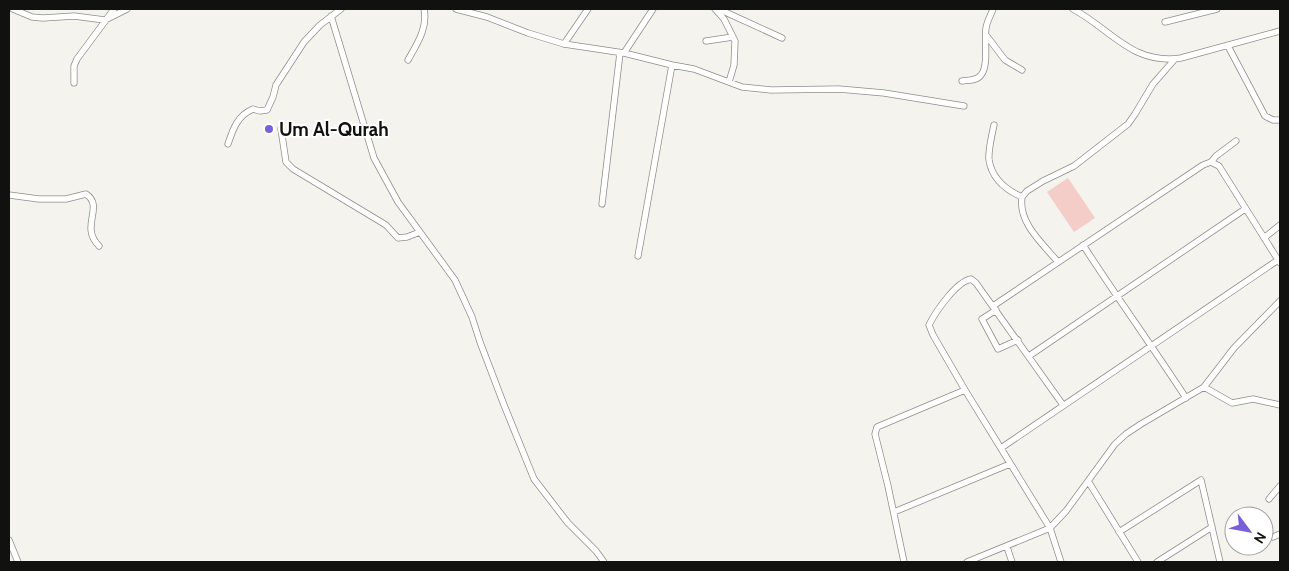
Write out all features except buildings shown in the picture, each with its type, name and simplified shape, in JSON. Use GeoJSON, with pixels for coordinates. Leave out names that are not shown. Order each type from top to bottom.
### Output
{"type":"FeatureCollection","features":[{"type":"Feature","properties":{"kind":"street"},"geometry":{"type":"LineString","coordinates":[[13,9],[32,17],[74,16],[105,20],[126,9]]}},
{"type":"Feature","properties":{"kind":"street"},"geometry":{"type":"LineString","coordinates":[[74,16],[81,9]]}},
{"type":"Feature","properties":{"kind":"street"},"geometry":{"type":"LineString","coordinates":[[74,83],[74,66],[77,59],[114,9]]}},
{"type":"Feature","properties":{"kind":"street"},"geometry":{"type":"LineString","coordinates":[[228,144],[240,117],[253,110],[267,110],[276,85],[304,42],[341,9]]}},
{"type":"Feature","properties":{"kind":"street"},"geometry":{"type":"LineString","coordinates":[[408,60],[419,41],[426,20],[424,9]]}},
{"type":"Feature","properties":{"kind":"street"},"geometry":{"type":"LineString","coordinates":[[456,9],[487,17],[564,44],[622,53],[694,69],[742,87],[771,90],[839,89],[884,93],[964,106]]}},
{"type":"Feature","properties":{"kind":"street"},"geometry":{"type":"LineString","coordinates":[[564,44],[588,9]]}},
{"type":"Feature","properties":{"kind":"street"},"geometry":{"type":"LineString","coordinates":[[602,204],[622,53],[653,9]]}},
{"type":"Feature","properties":{"kind":"street"},"geometry":{"type":"LineString","coordinates":[[962,81],[974,80],[980,76],[985,58],[986,26],[993,9]]}},
{"type":"Feature","properties":{"kind":"street"},"geometry":{"type":"LineString","coordinates":[[1166,22],[1217,9]]}},
{"type":"Feature","properties":{"kind":"street"},"geometry":{"type":"LineString","coordinates":[[717,10],[735,41],[734,65],[729,82]]}},
{"type":"Feature","properties":{"kind":"street"},"geometry":{"type":"LineString","coordinates":[[717,10],[782,38]]}},
{"type":"Feature","properties":{"kind":"street"},"geometry":{"type":"LineString","coordinates":[[1078,10],[1131,49],[1155,59],[1176,59],[1280,31]]}},
{"type":"Feature","properties":{"kind":"street"},"geometry":{"type":"LineString","coordinates":[[331,16],[374,158],[398,202],[455,280],[472,316],[480,342],[534,479],[568,523],[596,551],[604,562]]}},
{"type":"Feature","properties":{"kind":"street"},"geometry":{"type":"LineString","coordinates":[[986,35],[1005,60],[1022,70]]}},
{"type":"Feature","properties":{"kind":"street"},"geometry":{"type":"LineString","coordinates":[[706,41],[733,37]]}},
{"type":"Feature","properties":{"kind":"street"},"geometry":{"type":"LineString","coordinates":[[1228,46],[1265,116],[1273,120],[1280,120]]}},
{"type":"Feature","properties":{"kind":"street"},"geometry":{"type":"LineString","coordinates":[[1058,262],[1029,227],[1021,208],[1022,197],[1027,191],[1043,181],[1074,166],[1128,124],[1153,84],[1176,59]]}},
{"type":"Feature","properties":{"kind":"street"},"geometry":{"type":"LineString","coordinates":[[638,256],[672,65]]}},
{"type":"Feature","properties":{"kind":"street"},"geometry":{"type":"LineString","coordinates":[[994,125],[989,160],[1002,186],[1009,192],[1022,197]]}},
{"type":"Feature","properties":{"kind":"street"},"geometry":{"type":"LineString","coordinates":[[281,129],[286,162],[293,168],[386,225],[398,238],[420,232]]}},
{"type":"Feature","properties":{"kind":"street"},"geometry":{"type":"LineString","coordinates":[[1018,340],[998,349],[982,319],[1058,262],[1203,165],[1211,162],[1236,141]]}},
{"type":"Feature","properties":{"kind":"street"},"geometry":{"type":"LineString","coordinates":[[1000,448],[1279,261],[1218,166],[1211,162]]}},
{"type":"Feature","properties":{"kind":"street"},"geometry":{"type":"LineString","coordinates":[[9,195],[38,199],[66,199],[86,194],[90,196],[94,210],[90,232],[99,246]]}},
{"type":"Feature","properties":{"kind":"street"},"geometry":{"type":"LineString","coordinates":[[1029,356],[1245,209]]}},
{"type":"Feature","properties":{"kind":"street"},"geometry":{"type":"LineString","coordinates":[[1264,238],[1280,226]]}},
{"type":"Feature","properties":{"kind":"street"},"geometry":{"type":"LineString","coordinates":[[1083,245],[1186,398]]}},
{"type":"Feature","properties":{"kind":"street"},"geometry":{"type":"LineString","coordinates":[[1060,562],[1050,528],[965,390],[933,335],[929,324],[945,300],[966,280],[971,279],[976,283],[1063,405]]}},
{"type":"Feature","properties":{"kind":"street"},"geometry":{"type":"LineString","coordinates":[[967,562],[1050,528],[1066,511],[1106,456],[1126,434],[1204,388],[1234,348],[1270,309],[1280,301]]}},
{"type":"Feature","properties":{"kind":"street"},"geometry":{"type":"LineString","coordinates":[[1204,388],[1232,403],[1253,399],[1280,405]]}},
{"type":"Feature","properties":{"kind":"street"},"geometry":{"type":"LineString","coordinates":[[904,562],[875,434],[877,427],[965,390]]}},
{"type":"Feature","properties":{"kind":"street"},"geometry":{"type":"LineString","coordinates":[[894,512],[1010,464]]}},
{"type":"Feature","properties":{"kind":"street"},"geometry":{"type":"LineString","coordinates":[[1119,532],[1201,480],[1220,562]]}},
{"type":"Feature","properties":{"kind":"street"},"geometry":{"type":"LineString","coordinates":[[1088,481],[1138,562]]}},
{"type":"Feature","properties":{"kind":"street"},"geometry":{"type":"LineString","coordinates":[[1269,499],[1280,486]]}},
{"type":"Feature","properties":{"kind":"street"},"geometry":{"type":"LineString","coordinates":[[1157,562],[1212,527]]}},
{"type":"Feature","properties":{"kind":"street"},"geometry":{"type":"LineString","coordinates":[[9,540],[18,562]]}},
{"type":"Feature","properties":{"kind":"street"},"geometry":{"type":"LineString","coordinates":[[1007,546],[1012,562]]}},
{"type":"Feature","properties":{"kind":"shaded area"},"geometry":{"type":"Polygon","coordinates":[[[1068,178],[1095,218],[1074,232],[1047,192],[1068,178]]]}},
{"type":"Feature","properties":{"kind":"place","name":"Um Al-Qurah"},"geometry":{"type":"Point","coordinates":[269,129]}}]}
